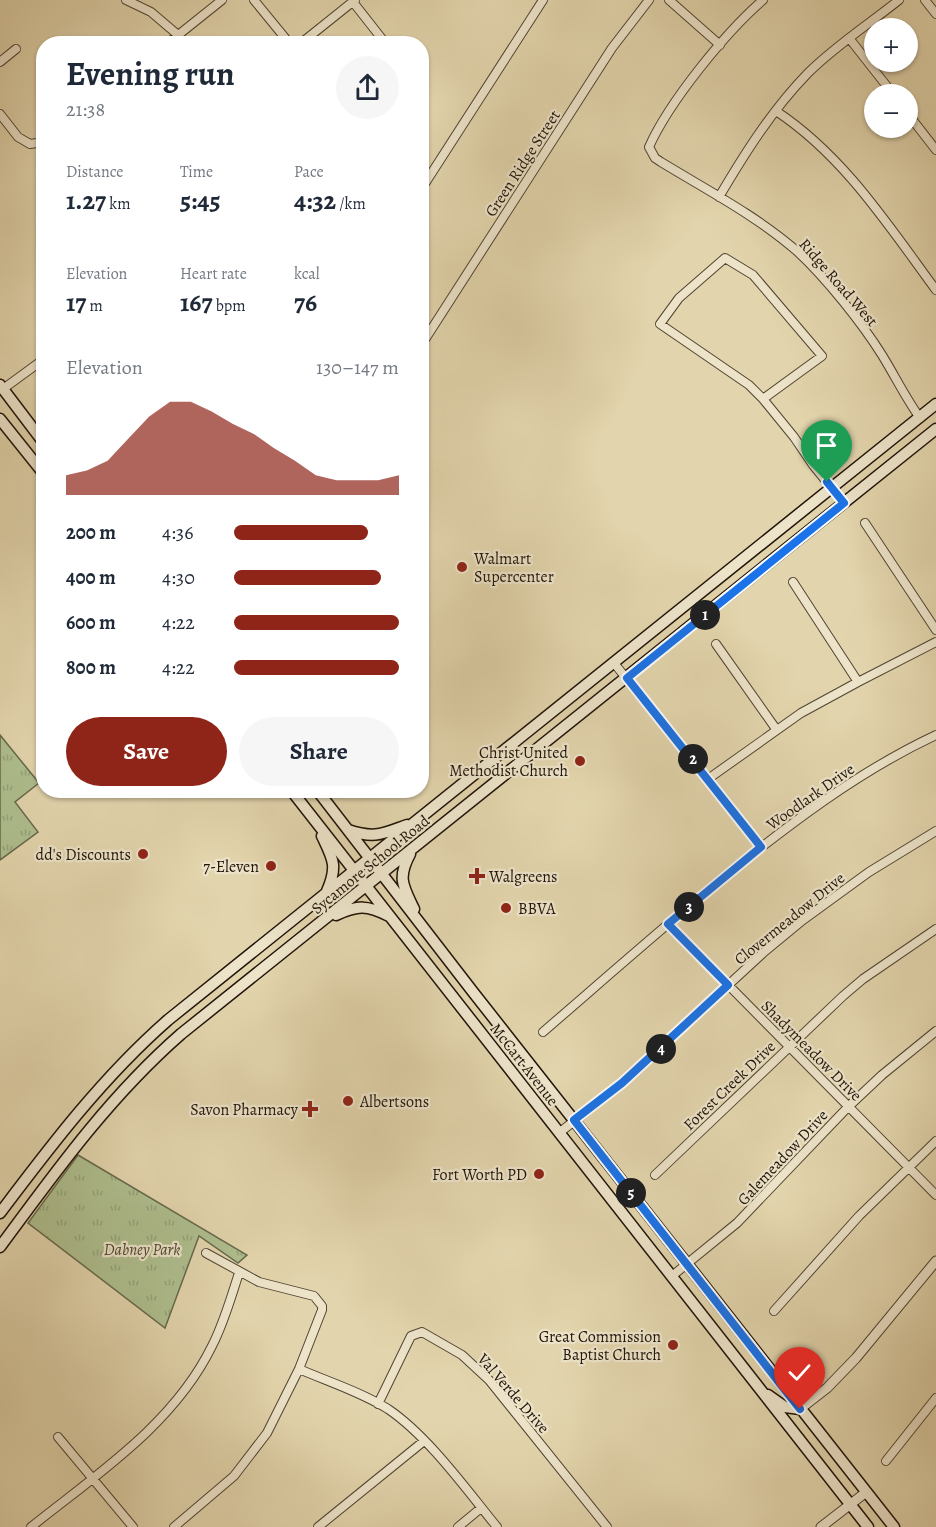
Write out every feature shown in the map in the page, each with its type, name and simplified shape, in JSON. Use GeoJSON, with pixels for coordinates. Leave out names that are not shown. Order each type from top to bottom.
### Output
{"type":"FeatureCollection","features":[{"type":"Feature","properties":{"kind":"main road"},"geometry":{"type":"LineString","coordinates":[[2,387],[36,432]]}},
{"type":"Feature","properties":{"kind":"main road","name":"Sycamore School Road"},"geometry":{"type":"LineString","coordinates":[[0,1213],[58,1135],[90,1097],[154,1031],[936,404]]}},
{"type":"Feature","properties":{"kind":"main road"},"geometry":{"type":"LineString","coordinates":[[0,419],[36,462]]}},
{"type":"Feature","properties":{"kind":"main road","name":"Sycamore School Road"},"geometry":{"type":"LineString","coordinates":[[0,1247],[69,1153],[105,1110],[170,1044],[248,978],[367,886],[936,429]]}},
{"type":"Feature","properties":{"kind":"main road"},"geometry":{"type":"LineString","coordinates":[[709,588],[720,602]]}},
{"type":"Feature","properties":{"kind":"main road"},"geometry":{"type":"LineString","coordinates":[[504,750],[517,766]]}},
{"type":"Feature","properties":{"kind":"main road","name":"McCart Avenue"},"geometry":{"type":"LineString","coordinates":[[297,798],[868,1527]]}},
{"type":"Feature","properties":{"kind":"main road","name":"McCart Avenue"},"geometry":{"type":"LineString","coordinates":[[323,798],[865,1493],[894,1527]]}},
{"type":"Feature","properties":{"kind":"main road"},"geometry":{"type":"LineString","coordinates":[[348,830],[364,836],[382,836],[419,820]]}},
{"type":"Feature","properties":{"kind":"main road"},"geometry":{"type":"LineString","coordinates":[[316,822],[334,862],[333,876],[327,891]]}},
{"type":"Feature","properties":{"kind":"main road"},"geometry":{"type":"LineString","coordinates":[[412,849],[405,864],[402,883],[425,930]]}},
{"type":"Feature","properties":{"kind":"main road"},"geometry":{"type":"LineString","coordinates":[[319,923],[352,908],[373,908],[392,917]]}},
{"type":"Feature","properties":{"kind":"main road"},"geometry":{"type":"LineString","coordinates":[[238,963],[248,978]]}},
{"type":"Feature","properties":{"kind":"main road"},"geometry":{"type":"LineString","coordinates":[[459,1004],[473,992]]}},
{"type":"Feature","properties":{"kind":"main road"},"geometry":{"type":"LineString","coordinates":[[90,1097],[105,1110]]}},
{"type":"Feature","properties":{"kind":"main road"},"geometry":{"type":"LineString","coordinates":[[757,1386],[785,1407],[800,1409],[794,1424],[794,1433]]}},
{"type":"Feature","properties":{"kind":"street"},"geometry":{"type":"LineString","coordinates":[[126,0],[152,12],[178,35],[222,0]]}},
{"type":"Feature","properties":{"kind":"street"},"geometry":{"type":"LineString","coordinates":[[254,0],[283,36]]}},
{"type":"Feature","properties":{"kind":"street"},"geometry":{"type":"LineString","coordinates":[[429,177],[543,0]]}},
{"type":"Feature","properties":{"kind":"street","name":"Green Ridge Street"},"geometry":{"type":"LineString","coordinates":[[429,333],[612,48],[649,0]]}},
{"type":"Feature","properties":{"kind":"street"},"geometry":{"type":"LineString","coordinates":[[669,0],[720,45],[763,0]]}},
{"type":"Feature","properties":{"kind":"street"},"geometry":{"type":"LineString","coordinates":[[719,197],[746,152],[808,73],[899,0]]}},
{"type":"Feature","properties":{"kind":"street"},"geometry":{"type":"LineString","coordinates":[[925,0],[936,14]]}},
{"type":"Feature","properties":{"kind":"street"},"geometry":{"type":"LineString","coordinates":[[310,36],[354,1],[380,36]]}},
{"type":"Feature","properties":{"kind":"street"},"geometry":{"type":"LineString","coordinates":[[849,38],[885,84]]}},
{"type":"Feature","properties":{"kind":"street","name":"Ridge Road West"},"geometry":{"type":"LineString","coordinates":[[720,45],[689,83],[668,115],[649,147],[651,152],[661,162],[776,234],[808,262],[866,332],[902,393],[920,417]]}},
{"type":"Feature","properties":{"kind":"street"},"geometry":{"type":"LineString","coordinates":[[0,62],[16,49]]}},
{"type":"Feature","properties":{"kind":"street"},"geometry":{"type":"LineString","coordinates":[[776,111],[800,127],[839,163],[873,204],[936,290]]}},
{"type":"Feature","properties":{"kind":"street"},"geometry":{"type":"LineString","coordinates":[[0,114],[18,137],[30,144],[36,143]]}},
{"type":"Feature","properties":{"kind":"street"},"geometry":{"type":"LineString","coordinates":[[918,127],[936,150]]}},
{"type":"Feature","properties":{"kind":"street"},"geometry":{"type":"LineString","coordinates":[[763,399],[822,356],[753,275],[725,258],[679,298],[660,324],[749,385],[763,399],[844,503]]}},
{"type":"Feature","properties":{"kind":"street"},"geometry":{"type":"LineString","coordinates":[[2,387],[36,364]]}},
{"type":"Feature","properties":{"kind":"street"},"geometry":{"type":"LineString","coordinates":[[865,523],[936,630]]}},
{"type":"Feature","properties":{"kind":"street"},"geometry":{"type":"LineString","coordinates":[[793,582],[858,681]]}},
{"type":"Feature","properties":{"kind":"street"},"geometry":{"type":"LineString","coordinates":[[708,779],[776,729],[858,681],[936,642]]}},
{"type":"Feature","properties":{"kind":"street"},"geometry":{"type":"LineString","coordinates":[[716,644],[776,729]]}},
{"type":"Feature","properties":{"kind":"street"},"geometry":{"type":"LineString","coordinates":[[614,663],[761,847]]}},
{"type":"Feature","properties":{"kind":"street","name":"Woodlark Drive"},"geometry":{"type":"LineString","coordinates":[[543,1032],[668,924],[789,825],[861,777],[936,735]]}},
{"type":"Feature","properties":{"kind":"street","name":"Clovermeadow Drive"},"geometry":{"type":"LineString","coordinates":[[559,1133],[622,1083],[763,953],[803,920],[876,867],[936,831]]}},
{"type":"Feature","properties":{"kind":"street","name":"Shadymeadow Drive"},"geometry":{"type":"LineString","coordinates":[[668,924],[936,1195]]}},
{"type":"Feature","properties":{"kind":"street","name":"Forest Creek Drive"},"geometry":{"type":"LineString","coordinates":[[656,1175],[788,1046],[863,979],[936,929]]}},
{"type":"Feature","properties":{"kind":"street","name":"Galemeadow Drive"},"geometry":{"type":"LineString","coordinates":[[672,1276],[737,1223],[848,1107],[882,1075],[936,1031]]}},
{"type":"Feature","properties":{"kind":"street"},"geometry":{"type":"LineString","coordinates":[[774,1311],[859,1216],[936,1141]]}},
{"type":"Feature","properties":{"kind":"street"},"geometry":{"type":"LineString","coordinates":[[174,1527],[234,1476],[267,1433],[300,1370],[322,1310],[314,1296],[259,1281],[239,1273],[206,1253]]}},
{"type":"Feature","properties":{"kind":"street"},"geometry":{"type":"LineString","coordinates":[[800,1409],[827,1388],[856,1358],[936,1261]]}},
{"type":"Feature","properties":{"kind":"street"},"geometry":{"type":"LineString","coordinates":[[31,1527],[163,1418],[195,1376],[212,1346],[239,1273]]}},
{"type":"Feature","properties":{"kind":"street","name":"Val Verde Drive"},"geometry":{"type":"LineString","coordinates":[[378,1404],[411,1336],[422,1332],[462,1355],[489,1380],[607,1527]]}},
{"type":"Feature","properties":{"kind":"street"},"geometry":{"type":"LineString","coordinates":[[300,1370],[378,1404],[400,1418],[424,1441],[496,1527]]}},
{"type":"Feature","properties":{"kind":"street"},"geometry":{"type":"LineString","coordinates":[[886,1461],[936,1398]]}},
{"type":"Feature","properties":{"kind":"street"},"geometry":{"type":"LineString","coordinates":[[58,1437],[133,1527]]}},
{"type":"Feature","properties":{"kind":"street"},"geometry":{"type":"LineString","coordinates":[[318,1527],[424,1441]]}},
{"type":"Feature","properties":{"kind":"street"},"geometry":{"type":"LineString","coordinates":[[821,1527],[865,1493]]}},
{"type":"Feature","properties":{"kind":"street"},"geometry":{"type":"LineString","coordinates":[[458,1527],[481,1508]]}},
{"type":"Feature","properties":{"kind":"green space"},"geometry":{"type":"Polygon","coordinates":[[[0,735],[36,779],[36,785],[15,802],[38,832],[0,860],[0,735]]]}},
{"type":"Feature","properties":{"kind":"green space","name":"Dabney Park"},"geometry":{"type":"Polygon","coordinates":[[[78,1155],[247,1255],[238,1263],[199,1236],[165,1328],[28,1223],[78,1155]]]}},
{"type":"Feature","properties":{"kind":"place","name":"Walmart Supercenter"},"geometry":{"type":"Point","coordinates":[462,567]}},
{"type":"Feature","properties":{"kind":"place","name":"Christ United Methodist Church"},"geometry":{"type":"Point","coordinates":[580,761]}},
{"type":"Feature","properties":{"kind":"place","name":"dd's Discounts"},"geometry":{"type":"Point","coordinates":[143,854]}},
{"type":"Feature","properties":{"kind":"place","name":"7-Eleven"},"geometry":{"type":"Point","coordinates":[271,866]}},
{"type":"Feature","properties":{"kind":"place","name":"Walgreens"},"geometry":{"type":"Point","coordinates":[477,876]}},
{"type":"Feature","properties":{"kind":"place","name":"BBVA"},"geometry":{"type":"Point","coordinates":[506,908]}},
{"type":"Feature","properties":{"kind":"place","name":"Albertsons"},"geometry":{"type":"Point","coordinates":[348,1101]}},
{"type":"Feature","properties":{"kind":"place","name":"Savon Pharmacy"},"geometry":{"type":"Point","coordinates":[310,1109]}},
{"type":"Feature","properties":{"kind":"place","name":"Fort Worth PD"},"geometry":{"type":"Point","coordinates":[539,1174]}},
{"type":"Feature","properties":{"kind":"place","name":"Great Commission Baptist Church"},"geometry":{"type":"Point","coordinates":[673,1345]}},
{"type":"Feature","properties":{"kind":"route"},"geometry":{"type":"LineString","coordinates":[[800,1409],[574,1120],[622,1083],[728,985],[668,924],[761,847],[627,678],[844,503],[827,482]]}}]}
